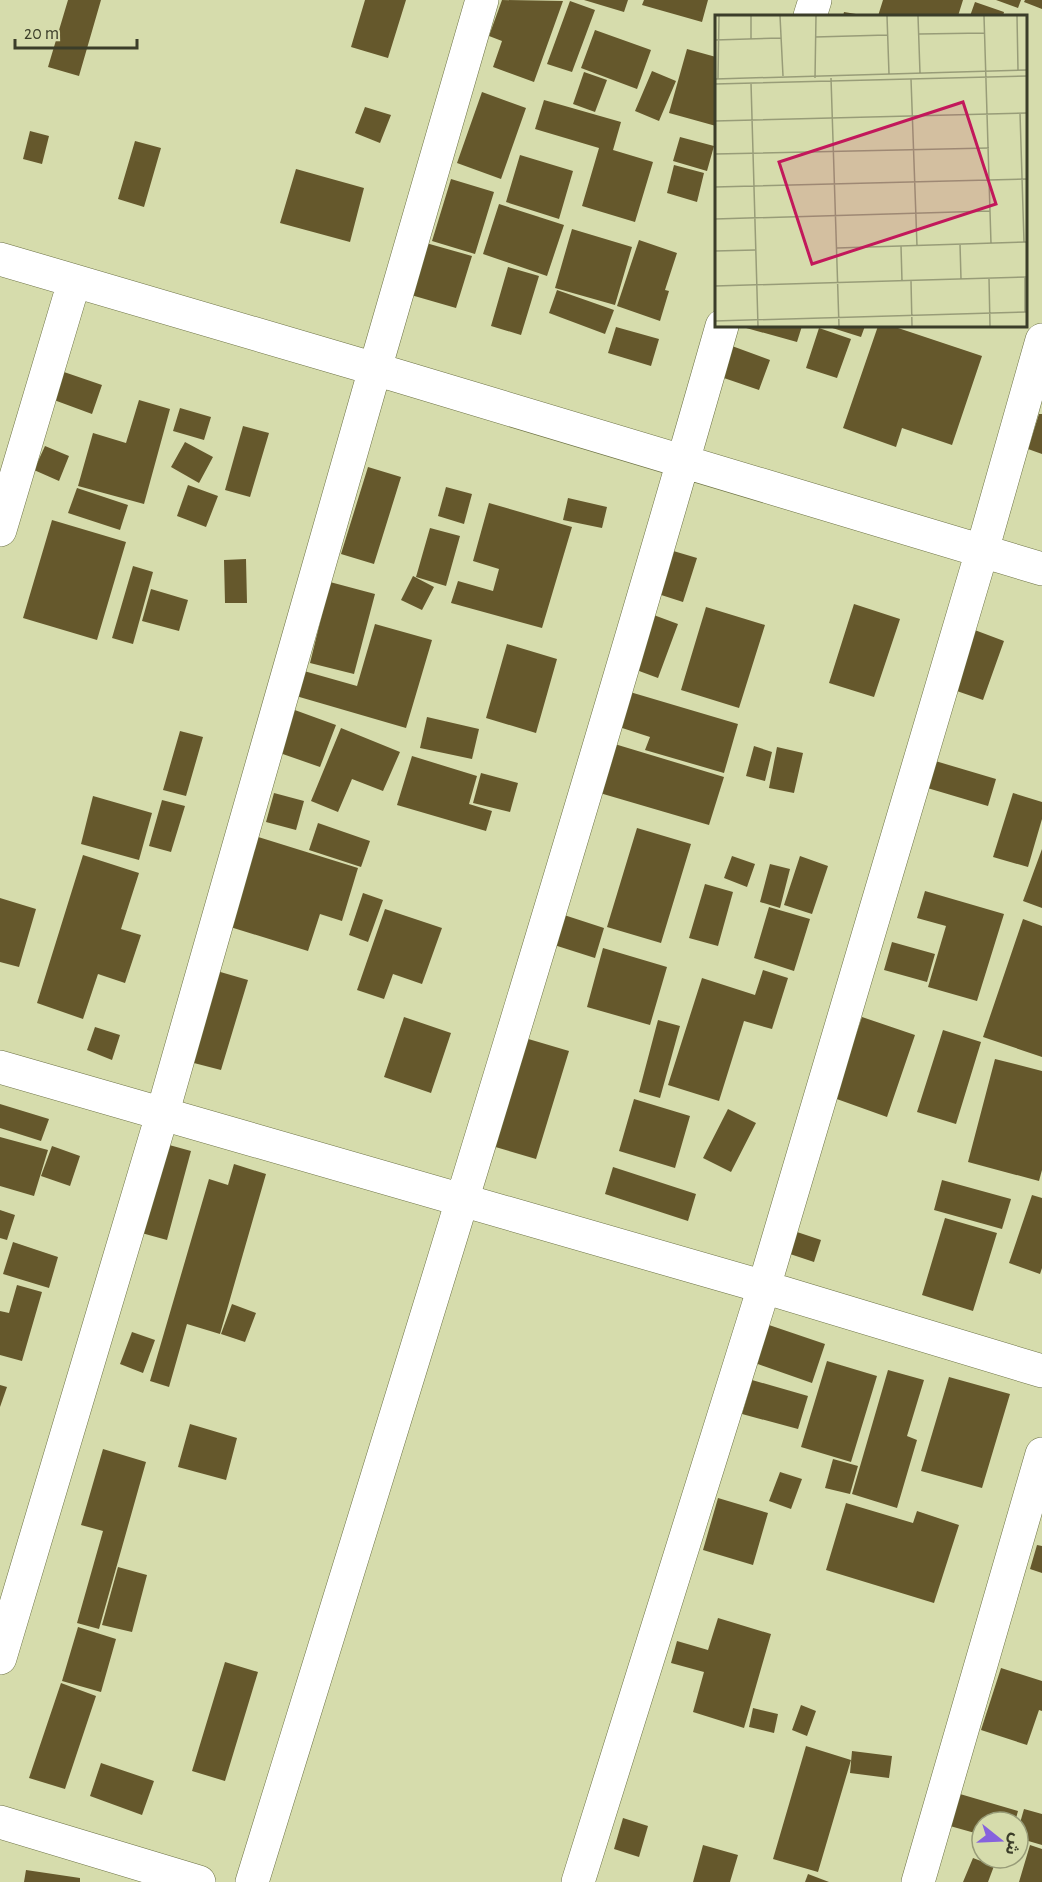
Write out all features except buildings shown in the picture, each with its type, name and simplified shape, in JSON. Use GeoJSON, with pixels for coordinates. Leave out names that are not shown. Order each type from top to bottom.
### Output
{"type":"FeatureCollection","features":[{"type":"Feature","properties":{"kind":"street"},"geometry":{"type":"LineString","coordinates":[[0,1658],[162,1114],[482,0]]}},
{"type":"Feature","properties":{"kind":"street"},"geometry":{"type":"LineString","coordinates":[[810,15],[815,0]]}},
{"type":"Feature","properties":{"kind":"street"},"geometry":{"type":"LineString","coordinates":[[0,259],[1042,569]]}},
{"type":"Feature","properties":{"kind":"street"},"geometry":{"type":"LineString","coordinates":[[0,530],[74,282]]}},
{"type":"Feature","properties":{"kind":"street"},"geometry":{"type":"LineString","coordinates":[[252,1882],[462,1202],[722,327]]}},
{"type":"Feature","properties":{"kind":"street"},"geometry":{"type":"LineString","coordinates":[[578,1882],[764,1287],[982,551],[1042,340]]}},
{"type":"Feature","properties":{"kind":"street"},"geometry":{"type":"LineString","coordinates":[[0,1067],[462,1202],[764,1287],[1042,1371]]}},
{"type":"Feature","properties":{"kind":"street"},"geometry":{"type":"LineString","coordinates":[[918,1882],[1042,1454]]}},
{"type":"Feature","properties":{"kind":"street"},"geometry":{"type":"LineString","coordinates":[[0,1822],[199,1882]]}}]}
